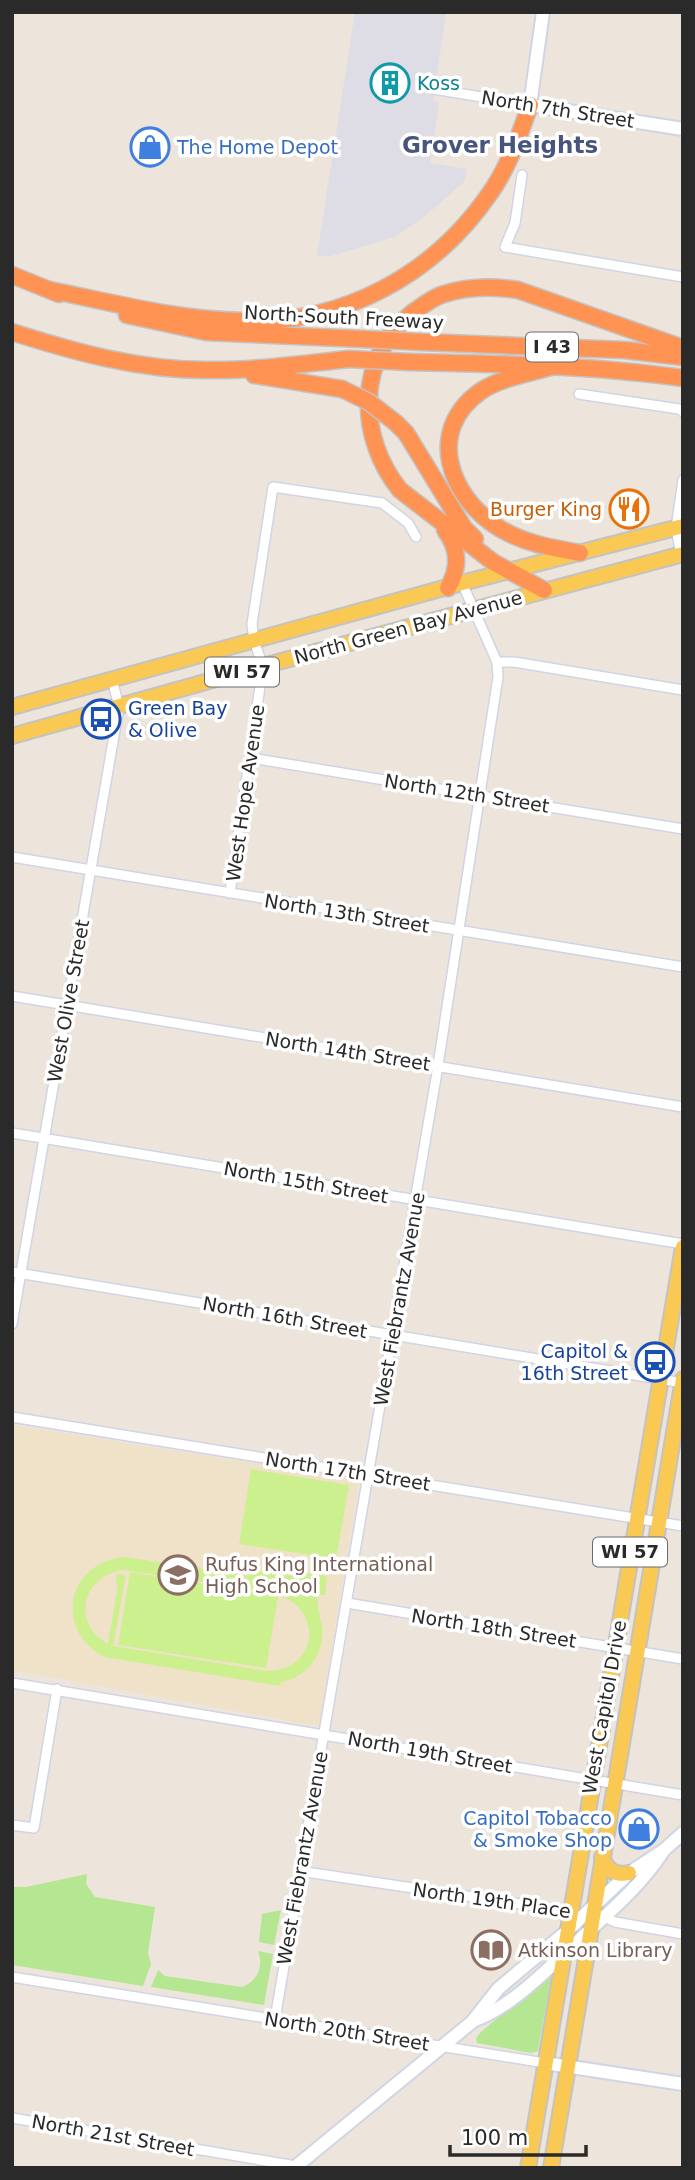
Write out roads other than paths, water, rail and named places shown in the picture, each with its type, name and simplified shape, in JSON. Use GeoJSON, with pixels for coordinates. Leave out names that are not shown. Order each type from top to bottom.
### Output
{"type":"FeatureCollection","features":[{"type":"Feature","properties":{"kind":"highway"},"geometry":{"type":"LineString","coordinates":[[50,290],[164,313],[246,321],[321,315],[356,303],[391,286],[430,260],[460,231],[495,184],[513,152],[530,105]]}},
{"type":"Feature","properties":{"kind":"highway","name":"North-South Freeway"},"geometry":{"type":"LineString","coordinates":[[12,275],[100,308],[154,323],[206,332],[624,351],[683,357]]}},
{"type":"Feature","properties":{"kind":"highway"},"geometry":{"type":"LineString","coordinates":[[544,590],[493,562],[400,490],[389,476],[373,440],[368,390],[373,369],[390,335],[404,319],[441,294],[460,289],[499,287],[518,290],[683,348]]}},
{"type":"Feature","properties":{"kind":"highway","name":"I 43"},"geometry":{"type":"LineString","coordinates":[[12,332],[74,352],[164,368],[261,368],[349,359],[557,365],[683,378]]}},
{"type":"Feature","properties":{"kind":"highway"},"geometry":{"type":"LineString","coordinates":[[557,365],[481,391],[455,420],[449,440],[449,462],[461,492],[486,520],[512,536],[580,553]]}},
{"type":"Feature","properties":{"kind":"highway"},"geometry":{"type":"LineString","coordinates":[[206,370],[282,378],[342,389],[369,401],[406,433],[464,528],[501,559],[507,568]]}},
{"type":"Feature","properties":{"kind":"highway"},"geometry":{"type":"LineString","coordinates":[[438,519],[454,546],[458,560],[455,585]]}},
{"type":"Feature","properties":{"kind":"main road","name":"North Green Bay Avenue"},"geometry":{"type":"LineString","coordinates":[[12,706],[455,585],[507,568],[580,553],[679,527]]}},
{"type":"Feature","properties":{"kind":"main road","name":"North Green Bay Avenue"},"geometry":{"type":"LineString","coordinates":[[12,736],[544,590],[682,555]]}},
{"type":"Feature","properties":{"kind":"main road","name":"West Capitol Drive"},"geometry":{"type":"LineString","coordinates":[[528,2168],[683,1246]]}},
{"type":"Feature","properties":{"kind":"main road","name":"West Capitol Drive"},"geometry":{"type":"LineString","coordinates":[[551,2168],[682,1381]]}},
{"type":"Feature","properties":{"kind":"main road"},"geometry":{"type":"LineString","coordinates":[[602,1857],[605,1865],[613,1872],[629,1872]]}},
{"type":"Feature","properties":{"kind":"street"},"geometry":{"type":"LineString","coordinates":[[530,105],[543,12]]}},
{"type":"Feature","properties":{"kind":"street","name":"North 7th Street"},"geometry":{"type":"LineString","coordinates":[[433,89],[683,129]]}},
{"type":"Feature","properties":{"kind":"street"},"geometry":{"type":"LineString","coordinates":[[522,175],[515,223],[505,247],[683,277]]}},
{"type":"Feature","properties":{"kind":"street"},"geometry":{"type":"LineString","coordinates":[[579,394],[679,409],[683,412]]}},
{"type":"Feature","properties":{"kind":"street"},"geometry":{"type":"LineString","coordinates":[[682,555],[679,527],[683,480]]}},
{"type":"Feature","properties":{"kind":"street","name":"West Hope Avenue"},"geometry":{"type":"LineString","coordinates":[[230,893],[263,666],[254,641],[253,624],[273,487],[382,503],[408,523],[416,537]]}},
{"type":"Feature","properties":{"kind":"street","name":"West Fiebrantz Avenue"},"geometry":{"type":"LineString","coordinates":[[275,2019],[438,1066],[498,677],[497,662],[474,611],[455,585]]}},
{"type":"Feature","properties":{"kind":"street"},"geometry":{"type":"LineString","coordinates":[[497,662],[514,662],[683,690]]}},
{"type":"Feature","properties":{"kind":"street","name":"West Olive Street"},"geometry":{"type":"LineString","coordinates":[[12,1324],[16,1272],[44,1138],[119,707],[112,679]]}},
{"type":"Feature","properties":{"kind":"street","name":"North 12th Street"},"geometry":{"type":"LineString","coordinates":[[251,758],[683,829]]}},
{"type":"Feature","properties":{"kind":"street","name":"North 13th Street"},"geometry":{"type":"LineString","coordinates":[[12,857],[683,967]]}},
{"type":"Feature","properties":{"kind":"street","name":"North 14th Street"},"geometry":{"type":"LineString","coordinates":[[12,996],[683,1107]]}},
{"type":"Feature","properties":{"kind":"street","name":"North 15th Street"},"geometry":{"type":"LineString","coordinates":[[12,1133],[683,1246]]}},
{"type":"Feature","properties":{"kind":"street","name":"North 16th Street"},"geometry":{"type":"LineString","coordinates":[[16,1272],[393,1336],[682,1381]]}},
{"type":"Feature","properties":{"kind":"street","name":"North 17th Street"},"geometry":{"type":"LineString","coordinates":[[12,1417],[683,1526]]}},
{"type":"Feature","properties":{"kind":"street","name":"North 18th Street"},"geometry":{"type":"LineString","coordinates":[[347,1604],[683,1658]]}},
{"type":"Feature","properties":{"kind":"street","name":"North 19th Street"},"geometry":{"type":"LineString","coordinates":[[12,1682],[683,1795]]}},
{"type":"Feature","properties":{"kind":"street"},"geometry":{"type":"LineString","coordinates":[[12,1825],[34,1828],[57,1689]]}},
{"type":"Feature","properties":{"kind":"street"},"geometry":{"type":"LineString","coordinates":[[594,1912],[629,1872],[664,1850],[683,1833]]}},
{"type":"Feature","properties":{"kind":"street"},"geometry":{"type":"LineString","coordinates":[[295,2167],[472,2022],[498,1989],[567,1931],[647,1874],[664,1850]]}},
{"type":"Feature","properties":{"kind":"street","name":"North 19th Place"},"geometry":{"type":"LineString","coordinates":[[299,1871],[570,1911],[594,1912],[615,1922],[683,1934]]}},
{"type":"Feature","properties":{"kind":"street"},"geometry":{"type":"LineString","coordinates":[[472,2022],[500,2009],[590,1930]]}},
{"type":"Feature","properties":{"kind":"street","name":"North 20th Street"},"geometry":{"type":"LineString","coordinates":[[12,1977],[683,2084]]}},
{"type":"Feature","properties":{"kind":"street","name":"North 21st Street"},"geometry":{"type":"LineString","coordinates":[[12,2118],[295,2167]]}},
{"type":"Feature","properties":{"kind":"place","name":"Koss"},"geometry":{"type":"Point","coordinates":[390,83]}},
{"type":"Feature","properties":{"kind":"place","name":"The Home Depot"},"geometry":{"type":"Point","coordinates":[150,147]}},
{"type":"Feature","properties":{"kind":"place","name":"Burger King"},"geometry":{"type":"Point","coordinates":[629,509]}},
{"type":"Feature","properties":{"kind":"place","name":"Green Bay & Olive"},"geometry":{"type":"Point","coordinates":[101,719]}},
{"type":"Feature","properties":{"kind":"place","name":"Capitol & 16th Street"},"geometry":{"type":"Point","coordinates":[655,1362]}},
{"type":"Feature","properties":{"kind":"place","name":"Rufus King International High School"},"geometry":{"type":"Point","coordinates":[178,1575]}},
{"type":"Feature","properties":{"kind":"place","name":"Capitol Tobacco & Smoke Shop"},"geometry":{"type":"Point","coordinates":[639,1829]}},
{"type":"Feature","properties":{"kind":"place","name":"Atkinson Library"},"geometry":{"type":"Point","coordinates":[491,1950]}},
{"type":"Feature","properties":{"kind":"district","name":"Grover Heights"},"geometry":{"type":"Point","coordinates":[500,145]}}]}
